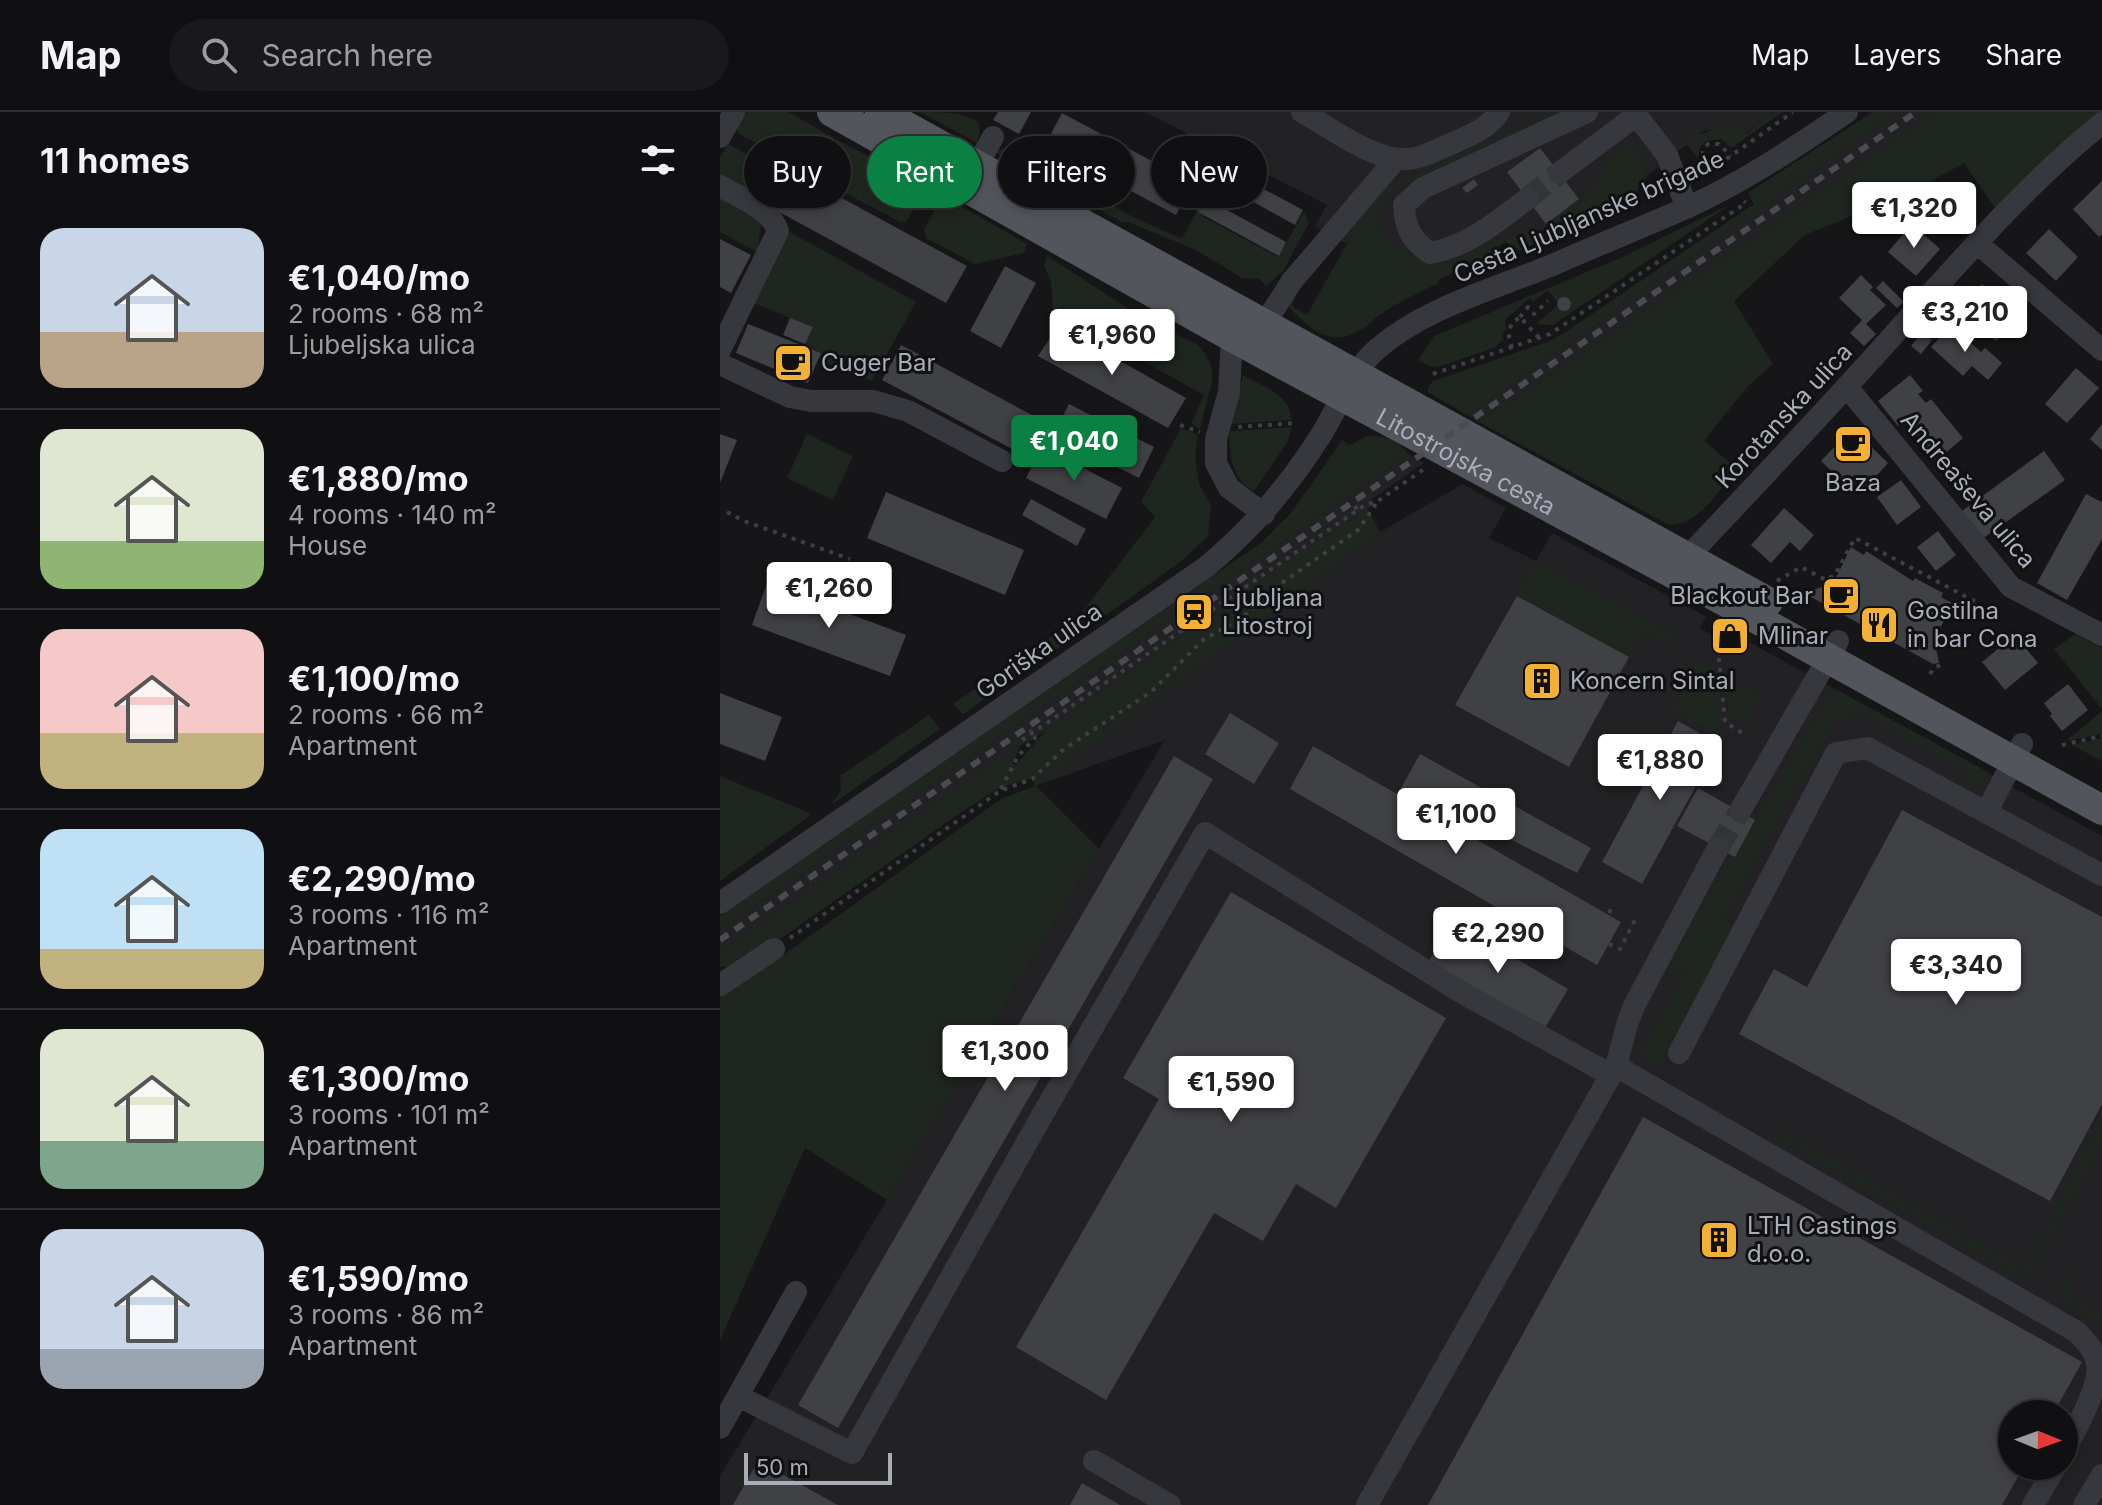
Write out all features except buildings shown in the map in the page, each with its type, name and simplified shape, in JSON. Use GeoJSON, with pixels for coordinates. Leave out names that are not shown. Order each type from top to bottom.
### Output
{"type":"FeatureCollection","features":[{"type":"Feature","properties":{"kind":"main road","name":"Litostrojska cesta"},"geometry":{"type":"LineString","coordinates":[[832,112],[884,136]]}},
{"type":"Feature","properties":{"kind":"main road","name":"Litostrojska cesta"},"geometry":{"type":"LineString","coordinates":[[880,112],[914,136]]}},
{"type":"Feature","properties":{"kind":"main road","name":"Litostrojska cesta"},"geometry":{"type":"LineString","coordinates":[[982,182],[1265,323],[1349,384]]}},
{"type":"Feature","properties":{"kind":"main road","name":"Litostrojska cesta"},"geometry":{"type":"LineString","coordinates":[[982,183],[1232,337],[1349,384],[2018,752],[2102,810]]}},
{"type":"Feature","properties":{"kind":"main road","name":"Litostrojska cesta"},"geometry":{"type":"LineString","coordinates":[[2018,752],[2102,787]]}},
{"type":"Feature","properties":{"kind":"street"},"geometry":{"type":"LineString","coordinates":[[720,137],[734,112]]}},
{"type":"Feature","properties":{"kind":"street"},"geometry":{"type":"LineString","coordinates":[[1302,112],[1381,155],[1396,159],[1424,155],[1473,134],[1489,124],[1499,112]]}},
{"type":"Feature","properties":{"kind":"street"},"geometry":{"type":"LineString","coordinates":[[1527,199],[1470,241],[1448,250],[1430,253],[1414,242],[1405,224],[1404,205],[1423,188],[1587,112]]}},
{"type":"Feature","properties":{"kind":"street","name":"Cesta Ljubljanske brigade"},"geometry":{"type":"LineString","coordinates":[[1349,384],[1376,350],[1420,321],[1687,208],[1734,184],[1847,112]]}},
{"type":"Feature","properties":{"kind":"street"},"geometry":{"type":"LineString","coordinates":[[1559,173],[1636,114],[1667,155],[1687,208]]}},
{"type":"Feature","properties":{"kind":"street","name":"Korotanska ulica"},"geometry":{"type":"LineString","coordinates":[[1680,566],[2037,180],[2102,123]]}},
{"type":"Feature","properties":{"kind":"street"},"geometry":{"type":"LineString","coordinates":[[982,156],[993,137]]}},
{"type":"Feature","properties":{"kind":"street"},"geometry":{"type":"LineString","coordinates":[[1265,323],[1301,269],[1396,159]]}},
{"type":"Feature","properties":{"kind":"street"},"geometry":{"type":"LineString","coordinates":[[720,186],[764,212],[775,222],[778,231],[720,350]]}},
{"type":"Feature","properties":{"kind":"street"},"geometry":{"type":"LineString","coordinates":[[1977,243],[2102,350]]}},
{"type":"Feature","properties":{"kind":"street"},"geometry":{"type":"LineString","coordinates":[[1232,337],[1229,392],[1216,439],[1216,463],[1229,488],[1264,514]]}},
{"type":"Feature","properties":{"kind":"street"},"geometry":{"type":"LineString","coordinates":[[720,364],[790,397],[811,401],[873,401],[908,411],[1002,461]]}},
{"type":"Feature","properties":{"kind":"street","name":"Goriška ulica"},"geometry":{"type":"LineString","coordinates":[[720,903],[1206,567],[1264,514],[1321,434],[1349,384]]}},
{"type":"Feature","properties":{"kind":"street","name":"Andreaševa ulica"},"geometry":{"type":"LineString","coordinates":[[1847,387],[2011,587],[2102,635]]}},
{"type":"Feature","properties":{"kind":"street"},"geometry":{"type":"LineString","coordinates":[[1740,811],[1833,650]]}},
{"type":"Feature","properties":{"kind":"street"},"geometry":{"type":"LineString","coordinates":[[1679,1053],[1836,753],[1867,748],[2102,875]]}},
{"type":"Feature","properties":{"kind":"street"},"geometry":{"type":"LineString","coordinates":[[1986,813],[2018,752]]}},
{"type":"Feature","properties":{"kind":"street"},"geometry":{"type":"LineString","coordinates":[[738,1396],[852,1453],[1205,833],[1464,994],[1613,1070],[2077,1332],[2092,1347],[2098,1367],[2092,1392],[2078,1422]]}},
{"type":"Feature","properties":{"kind":"street"},"geometry":{"type":"LineString","coordinates":[[1367,1505],[1613,1070],[1635,1004],[1718,848]]}},
{"type":"Feature","properties":{"kind":"street"},"geometry":{"type":"LineString","coordinates":[[720,985],[774,949]]}},
{"type":"Feature","properties":{"kind":"street"},"geometry":{"type":"LineString","coordinates":[[720,1428],[796,1292]]}},
{"type":"Feature","properties":{"kind":"street"},"geometry":{"type":"LineString","coordinates":[[1094,1461],[1170,1505]]}},
{"type":"Feature","properties":{"kind":"street"},"geometry":{"type":"LineString","coordinates":[[2084,1505],[2102,1475]]}},
{"type":"Feature","properties":{"kind":"street"},"geometry":{"type":"LineString","coordinates":[[2033,1505],[2048,1480]]}},
{"type":"Feature","properties":{"kind":"path","name":"Cesta Ljubljanske brigade"},"geometry":{"type":"LineString","coordinates":[[1722,162],[1793,112]]}},
{"type":"Feature","properties":{"kind":"path"},"geometry":{"type":"LineString","coordinates":[[1705,165],[1703,153],[1708,144],[1719,144],[1731,156]]}},
{"type":"Feature","properties":{"kind":"path"},"geometry":{"type":"LineString","coordinates":[[1433,374],[1557,330],[1746,203]]}},
{"type":"Feature","properties":{"kind":"path"},"geometry":{"type":"LineString","coordinates":[[1512,348],[1509,337],[1511,324],[1528,307],[1534,314],[1548,301]]}},
{"type":"Feature","properties":{"kind":"path"},"geometry":{"type":"LineString","coordinates":[[1520,317],[1539,338]]}},
{"type":"Feature","properties":{"kind":"path"},"geometry":{"type":"LineString","coordinates":[[1219,428],[1296,423]]}},
{"type":"Feature","properties":{"kind":"path"},"geometry":{"type":"LineString","coordinates":[[1022,740],[1357,510],[1378,501],[1425,469]]}},
{"type":"Feature","properties":{"kind":"path"},"geometry":{"type":"LineString","coordinates":[[774,949],[1000,791],[1032,779],[1064,749],[1151,692],[1203,640],[1244,616],[1276,587],[1358,530],[1378,501]]}},
{"type":"Feature","properties":{"kind":"path"},"geometry":{"type":"LineString","coordinates":[[727,512],[850,559]]}},
{"type":"Feature","properties":{"kind":"path"},"geometry":{"type":"LineString","coordinates":[[1768,586],[1801,567],[1826,580],[1835,575],[1855,538],[1980,604]]}},
{"type":"Feature","properties":{"kind":"path"},"geometry":{"type":"LineString","coordinates":[[1718,648],[1725,722],[1747,736]]}},
{"type":"Feature","properties":{"kind":"path"},"geometry":{"type":"LineString","coordinates":[[1930,674],[1943,664]]}},
{"type":"Feature","properties":{"kind":"path"},"geometry":{"type":"LineString","coordinates":[[1000,791],[1018,756],[1035,738],[1031,731]]}},
{"type":"Feature","properties":{"kind":"path"},"geometry":{"type":"LineString","coordinates":[[2062,745],[2102,736]]}},
{"type":"Feature","properties":{"kind":"path"},"geometry":{"type":"LineString","coordinates":[[1703,772],[1722,783]]}},
{"type":"Feature","properties":{"kind":"path"},"geometry":{"type":"LineString","coordinates":[[1609,913],[1613,905]]}},
{"type":"Feature","properties":{"kind":"path"},"geometry":{"type":"LineString","coordinates":[[1609,944],[1620,949],[1636,918]]}},
{"type":"Feature","properties":{"kind":"shaded area"},"geometry":{"type":"Polygon","coordinates":[[[746,112],[788,112],[830,136],[744,136],[738,133],[738,126],[746,112]]]}},
{"type":"Feature","properties":{"kind":"shaded area"},"geometry":{"type":"Polygon","coordinates":[[[920,112],[952,113],[973,119],[980,128],[978,136],[964,136],[920,112]]]}},
{"type":"Feature","properties":{"kind":"shaded area"},"geometry":{"type":"Polygon","coordinates":[[[1145,112],[1774,112],[1744,134],[1735,120],[1722,128],[1704,131],[1640,181],[1633,197],[1624,206],[1515,252],[1505,241],[1486,257],[1437,280],[1355,248],[1315,226],[1327,205],[1267,174],[1267,136],[1192,136],[1145,112]]]}},
{"type":"Feature","properties":{"kind":"shaded area"},"geometry":{"type":"Polygon","coordinates":[[[1555,112],[1562,112],[1395,187],[1381,209],[1382,237],[1427,263],[1452,264],[1502,239],[1540,230],[1588,195],[1613,154],[1626,146],[1644,155],[1646,178],[1640,181],[1629,202],[1515,252],[1505,241],[1486,257],[1438,280],[1439,283],[1393,307],[1349,336],[1320,333],[1289,307],[1296,295],[1292,306],[1307,315],[1368,206],[1387,187],[1555,112]]]}},
{"type":"Feature","properties":{"kind":"shaded area"},"geometry":{"type":"Polygon","coordinates":[[[1774,112],[1783,112],[1731,148],[1721,139],[1707,141],[1700,147],[1698,158],[1686,143],[1735,120],[1745,134],[1774,112]]]}},
{"type":"Feature","properties":{"kind":"shaded area"},"geometry":{"type":"Polygon","coordinates":[[[1873,112],[1897,112],[1467,415],[1428,392],[1434,381],[1550,341],[1564,333],[1754,204],[1748,193],[1873,112]]]}},
{"type":"Feature","properties":{"kind":"shaded area"},"geometry":{"type":"Polygon","coordinates":[[[1897,112],[1933,112],[1788,215],[1479,422],[1467,415],[1897,112]]]}},
{"type":"Feature","properties":{"kind":"shaded area"},"geometry":{"type":"Polygon","coordinates":[[[1933,112],[2101,112],[1995,208],[1964,163],[1916,190],[1805,235],[1734,301],[1773,364],[1746,388],[1704,441],[1737,469],[1699,513],[1680,524],[1669,525],[1479,422],[1788,215],[1933,112]]]}},
{"type":"Feature","properties":{"kind":"shaded area"},"geometry":{"type":"Polygon","coordinates":[[[728,144],[744,152],[744,190],[720,177],[720,158],[728,144]]]}},
{"type":"Feature","properties":{"kind":"shaded area"},"geometry":{"type":"Polygon","coordinates":[[[851,147],[867,155],[867,205],[851,196],[851,147]]]}},
{"type":"Feature","properties":{"kind":"shaded area"},"geometry":{"type":"Polygon","coordinates":[[[720,193],[762,219],[757,252],[720,232],[720,193]]]}},
{"type":"Feature","properties":{"kind":"shaded area"},"geometry":{"type":"Polygon","coordinates":[[[1731,204],[1553,325],[1536,324],[1557,306],[1565,310],[1570,303],[1564,297],[1557,302],[1548,290],[1533,302],[1530,298],[1505,320],[1504,339],[1494,348],[1441,366],[1432,367],[1418,360],[1434,336],[1618,259],[1731,204]]]}},
{"type":"Feature","properties":{"kind":"shaded area"},"geometry":{"type":"Polygon","coordinates":[[[874,208],[914,208],[907,221],[900,222],[874,208]]]}},
{"type":"Feature","properties":{"kind":"shaded area"},"geometry":{"type":"Polygon","coordinates":[[[936,208],[964,208],[1027,244],[1024,253],[975,264],[926,238],[924,229],[936,208]]]}},
{"type":"Feature","properties":{"kind":"shaded area"},"geometry":{"type":"Polygon","coordinates":[[[1096,208],[1117,208],[1182,239],[1198,208],[1209,208],[1204,217],[1278,257],[1304,212],[1309,223],[1283,271],[1266,286],[1259,279],[1242,278],[1196,250],[1122,222],[1096,208]]]}},
{"type":"Feature","properties":{"kind":"shaded area"},"geometry":{"type":"Polygon","coordinates":[[[790,232],[916,302],[872,381],[818,359],[820,353],[805,344],[812,327],[749,301],[790,232]]]}},
{"type":"Feature","properties":{"kind":"shaded area"},"geometry":{"type":"Polygon","coordinates":[[[1047,256],[1143,318],[1198,345],[1212,369],[1212,382],[1200,429],[1191,424],[1204,395],[1053,311],[1051,282],[1044,266],[1047,256]]]}},
{"type":"Feature","properties":{"kind":"shaded area"},"geometry":{"type":"Polygon","coordinates":[[[1243,375],[1281,398],[1287,404],[1291,420],[1231,424],[1243,375]]]}},
{"type":"Feature","properties":{"kind":"shaded area"},"geometry":{"type":"Polygon","coordinates":[[[1292,427],[1287,443],[1254,491],[1236,473],[1230,448],[1230,431],[1292,427]]]}},
{"type":"Feature","properties":{"kind":"shaded area"},"geometry":{"type":"Polygon","coordinates":[[[1181,428],[1198,435],[1195,456],[1199,484],[1211,505],[1208,536],[1184,559],[963,714],[953,704],[1077,619],[1155,517],[1141,502],[1181,428]]]}},
{"type":"Feature","properties":{"kind":"shaded area"},"geometry":{"type":"Polygon","coordinates":[[[807,434],[853,456],[833,500],[787,478],[807,434]]]}},
{"type":"Feature","properties":{"kind":"shaded area"},"geometry":{"type":"Polygon","coordinates":[[[1367,436],[1391,439],[1409,454],[720,930],[720,916],[1262,542],[1292,512],[1342,440],[1350,445],[1367,436]]]}},
{"type":"Feature","properties":{"kind":"shaded area"},"geometry":{"type":"Polygon","coordinates":[[[1409,454],[1424,463],[1371,500],[1373,505],[1242,593],[1247,601],[1221,619],[1216,612],[1035,738],[1025,743],[1020,737],[1017,747],[720,952],[720,930],[1409,454]]]}},
{"type":"Feature","properties":{"kind":"shaded area"},"geometry":{"type":"Polygon","coordinates":[[[1463,484],[1506,508],[1489,538],[1536,561],[1552,533],[1706,617],[1700,628],[1723,641],[1729,631],[2102,836],[2102,1505],[720,1505],[720,1476],[1165,740],[1035,786],[1380,532],[1463,484]]]}},
{"type":"Feature","properties":{"kind":"shaded area"},"geometry":{"type":"Polygon","coordinates":[[[1367,508],[1380,532],[1036,786],[1099,849],[887,1200],[805,1148],[720,1340],[720,996],[778,959],[1001,799],[1035,786],[1032,778],[999,788],[960,813],[733,972],[729,967],[720,967],[720,952],[1016,747],[1020,736],[1025,743],[1020,746],[1013,763],[1016,765],[1046,730],[1216,612],[1222,619],[1246,602],[1241,593],[1367,508]]]}},
{"type":"Feature","properties":{"kind":"shaded area"},"geometry":{"type":"Polygon","coordinates":[[[1536,561],[1677,637],[1672,645],[1643,630],[1629,657],[1517,596],[1536,561]]]}},
{"type":"Feature","properties":{"kind":"shaded area"},"geometry":{"type":"Polygon","coordinates":[[[2075,634],[2102,648],[2102,709],[2054,649],[2075,634]]]}},
{"type":"Feature","properties":{"kind":"shaded area"},"geometry":{"type":"Polygon","coordinates":[[[1697,661],[1716,672],[1723,725],[1716,735],[1670,709],[1697,661]]]}},
{"type":"Feature","properties":{"kind":"shaded area"},"geometry":{"type":"Polygon","coordinates":[[[1724,677],[1760,697],[1745,726],[1728,715],[1724,677]]]}},
{"type":"Feature","properties":{"kind":"shaded area"},"geometry":{"type":"Polygon","coordinates":[[[1834,688],[1988,772],[1975,786],[1963,786],[1970,773],[1856,710],[1849,721],[1836,715],[1724,918],[1735,925],[1658,1066],[1640,1054],[1686,973],[1670,964],[1834,688]]]}},
{"type":"Feature","properties":{"kind":"shaded area"},"geometry":{"type":"Polygon","coordinates":[[[2102,711],[2102,734],[2066,741],[2102,711]]]}},
{"type":"Feature","properties":{"kind":"shaded area"},"geometry":{"type":"Polygon","coordinates":[[[929,715],[940,729],[831,805],[841,790],[840,776],[929,715]]]}},
{"type":"Feature","properties":{"kind":"shaded area"},"geometry":{"type":"Polygon","coordinates":[[[2102,738],[2102,761],[2072,745],[2102,738]]]}},
{"type":"Feature","properties":{"kind":"shaded area"},"geometry":{"type":"Polygon","coordinates":[[[720,776],[812,814],[720,881],[720,776]]]}},
{"type":"Feature","properties":{"kind":"shaded area"},"geometry":{"type":"Polygon","coordinates":[[[2102,1120],[2102,1144],[2026,1279],[1778,1138],[1782,1132],[2025,1270],[2102,1120]]]}},
{"type":"Feature","properties":{"kind":"shaded area"},"geometry":{"type":"Polygon","coordinates":[[[2070,1271],[2078,1275],[2070,1297],[2102,1315],[2102,1323],[2057,1298],[2070,1271]]]}},
{"type":"Feature","properties":{"kind":"tunnel"},"geometry":{"type":"LineString","coordinates":[[1527,199],[1559,173]]}},
{"type":"Feature","properties":{"kind":"tunnel"},"geometry":{"type":"LineString","coordinates":[[1718,848],[1740,811]]}},
{"type":"Feature","properties":{"kind":"railway"},"geometry":{"type":"LineString","coordinates":[[720,940],[1916,112]]}},
{"type":"Feature","properties":{"kind":"place","name":"Cuger Bar"},"geometry":{"type":"Point","coordinates":[793,363]}},
{"type":"Feature","properties":{"kind":"place","name":"Baza"},"geometry":{"type":"Point","coordinates":[1853,444]}},
{"type":"Feature","properties":{"kind":"place","name":"Blackout Bar"},"geometry":{"type":"Point","coordinates":[1841,596]}},
{"type":"Feature","properties":{"kind":"place","name":"Ljubljana Litostroj"},"geometry":{"type":"Point","coordinates":[1194,612]}},
{"type":"Feature","properties":{"kind":"place","name":"Gostilna in bar Cona"},"geometry":{"type":"Point","coordinates":[1879,625]}},
{"type":"Feature","properties":{"kind":"place","name":"Mlinar"},"geometry":{"type":"Point","coordinates":[1730,636]}},
{"type":"Feature","properties":{"kind":"place","name":"Koncern Sintal"},"geometry":{"type":"Point","coordinates":[1542,681]}},
{"type":"Feature","properties":{"kind":"place","name":"LTH Castings d.o.o."},"geometry":{"type":"Point","coordinates":[1719,1240]}}]}
